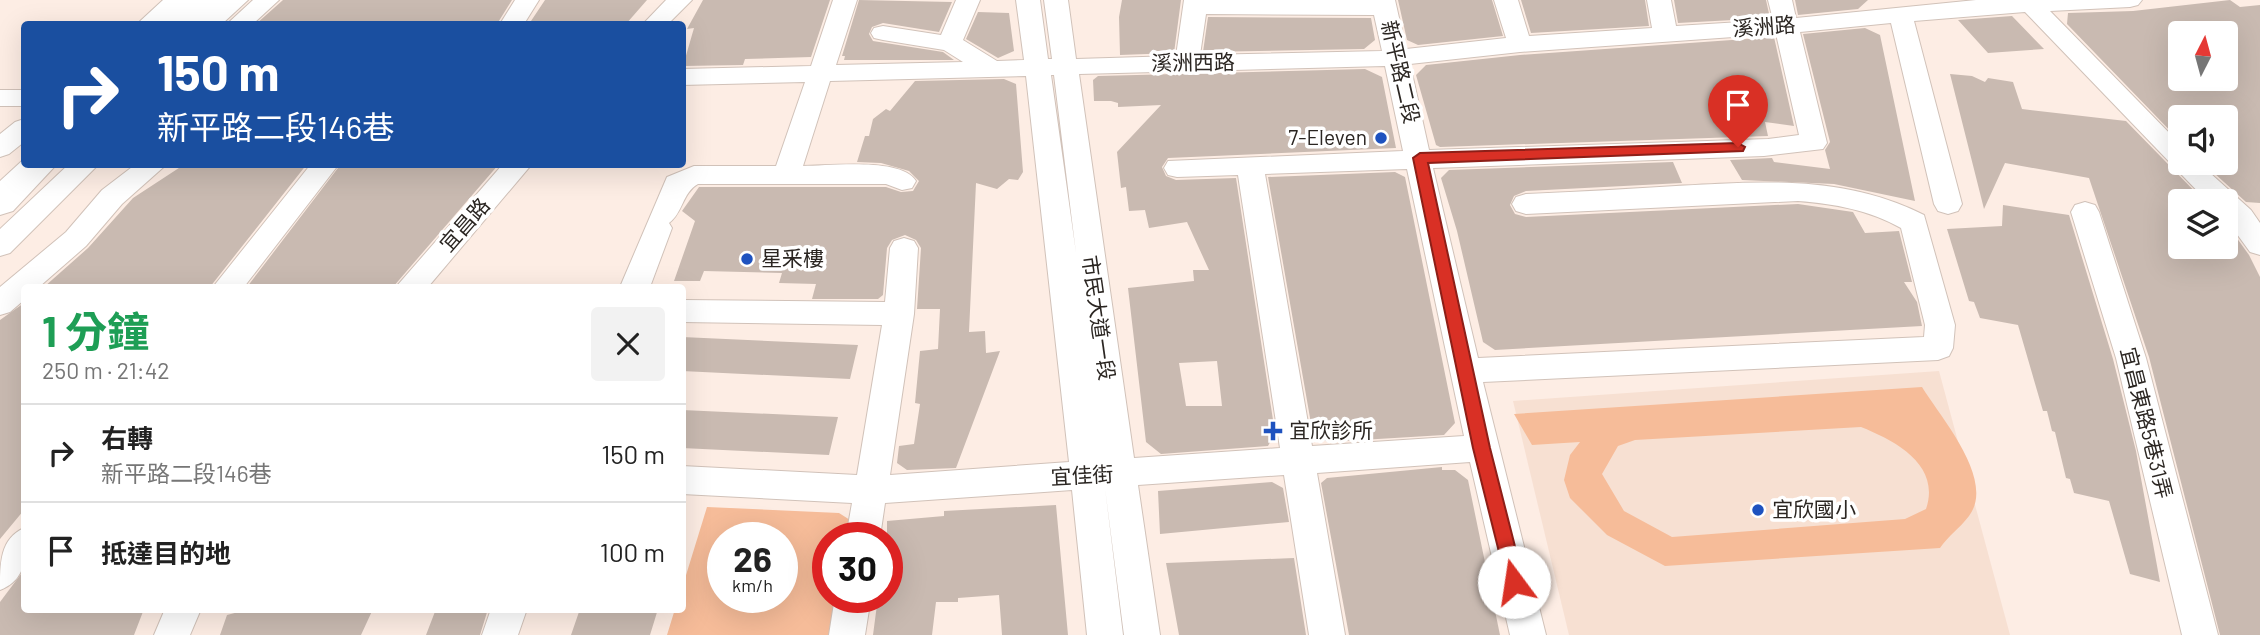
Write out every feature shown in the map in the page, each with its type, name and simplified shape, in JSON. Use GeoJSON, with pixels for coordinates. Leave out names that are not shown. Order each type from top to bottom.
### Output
{"type":"FeatureCollection","features":[{"type":"Feature","properties":{"kind":"highway"},"geometry":{"type":"LineString","coordinates":[[173,21],[199,0]]}},
{"type":"Feature","properties":{"kind":"highway"},"geometry":{"type":"LineString","coordinates":[[207,21],[233,0]]}},
{"type":"Feature","properties":{"kind":"highway"},"geometry":{"type":"LineString","coordinates":[[0,168],[21,148]]}},
{"type":"Feature","properties":{"kind":"highway"},"geometry":{"type":"LineString","coordinates":[[0,202],[36,168]]}},
{"type":"Feature","properties":{"kind":"street"},"geometry":{"type":"LineString","coordinates":[[152,21],[177,0]]}},
{"type":"Feature","properties":{"kind":"street"},"geometry":{"type":"LineString","coordinates":[[242,21],[267,0]]}},
{"type":"Feature","properties":{"kind":"street"},"geometry":{"type":"LineString","coordinates":[[514,21],[527,0]]}},
{"type":"Feature","properties":{"kind":"street"},"geometry":{"type":"LineString","coordinates":[[658,21],[680,0]]}},
{"type":"Feature","properties":{"kind":"street"},"geometry":{"type":"LineString","coordinates":[[786,176],[845,0]]}},
{"type":"Feature","properties":{"kind":"street"},"geometry":{"type":"LineString","coordinates":[[950,43],[968,0]]}},
{"type":"Feature","properties":{"kind":"street","name":"市民大道一段"},"geometry":{"type":"LineString","coordinates":[[1028,0],[1050,66],[1120,474],[1142,635]]}},
{"type":"Feature","properties":{"kind":"street","name":"市民大道一段"},"geometry":{"type":"LineString","coordinates":[[1056,0],[1050,66],[1065,277],[1085,477],[1105,635]]}},
{"type":"Feature","properties":{"kind":"street"},"geometry":{"type":"LineString","coordinates":[[1506,0],[1520,44]]}},
{"type":"Feature","properties":{"kind":"street"},"geometry":{"type":"LineString","coordinates":[[1659,0],[1665,33]]}},
{"type":"Feature","properties":{"kind":"street"},"geometry":{"type":"LineString","coordinates":[[1177,168],[1814,143],[1780,0]]}},
{"type":"Feature","properties":{"kind":"street","name":"溪洲路"},"geometry":{"type":"LineString","coordinates":[[1398,58],[1520,44],[1787,26],[1888,11],[1978,4],[2033,7],[2130,0]]}},
{"type":"Feature","properties":{"kind":"street"},"geometry":{"type":"LineString","coordinates":[[1187,63],[1196,3],[1384,4]]}},
{"type":"Feature","properties":{"kind":"street","name":"新平路二段"},"geometry":{"type":"LineString","coordinates":[[1384,4],[1467,371],[1481,448],[1528,635]]}},
{"type":"Feature","properties":{"kind":"street"},"geometry":{"type":"LineString","coordinates":[[2033,7],[2168,147]]}},
{"type":"Feature","properties":{"kind":"street"},"geometry":{"type":"LineString","coordinates":[[1888,11],[1948,204]]}},
{"type":"Feature","properties":{"kind":"street"},"geometry":{"type":"LineString","coordinates":[[883,33],[915,40],[950,43],[989,67]]}},
{"type":"Feature","properties":{"kind":"street","name":"溪洲西路"},"geometry":{"type":"LineString","coordinates":[[686,77],[1398,58]]}},
{"type":"Feature","properties":{"kind":"street"},"geometry":{"type":"LineString","coordinates":[[0,98],[21,98]]}},
{"type":"Feature","properties":{"kind":"street"},"geometry":{"type":"LineString","coordinates":[[0,148],[21,130]]}},
{"type":"Feature","properties":{"kind":"street"},"geometry":{"type":"LineString","coordinates":[[1250,165],[1327,635]]}},
{"type":"Feature","properties":{"kind":"street"},"geometry":{"type":"LineString","coordinates":[[0,246],[82,168]]}},
{"type":"Feature","properties":{"kind":"street"},"geometry":{"type":"LineString","coordinates":[[23,284],[76,239],[112,197],[149,168]]}},
{"type":"Feature","properties":{"kind":"street"},"geometry":{"type":"LineString","coordinates":[[230,284],[323,168]]}},
{"type":"Feature","properties":{"kind":"street","name":"宜昌路"},"geometry":{"type":"LineString","coordinates":[[414,284],[515,168]]}},
{"type":"Feature","properties":{"kind":"street"},"geometry":{"type":"LineString","coordinates":[[636,284],[677,184],[694,175],[890,175],[902,181]]}},
{"type":"Feature","properties":{"kind":"street"},"geometry":{"type":"LineString","coordinates":[[2197,175],[2213,189]]}},
{"type":"Feature","properties":{"kind":"street"},"geometry":{"type":"LineString","coordinates":[[1467,371],[1938,348],[1940,325],[1914,222],[1896,211],[1869,202],[1786,190],[1526,204]]}},
{"type":"Feature","properties":{"kind":"street"},"geometry":{"type":"LineString","coordinates":[[2238,211],[2260,245]]}},
{"type":"Feature","properties":{"kind":"street","name":"宜昌東路5巷31弄"},"geometry":{"type":"LineString","coordinates":[[2085,212],[2131,358],[2200,635]]}},
{"type":"Feature","properties":{"kind":"street"},"geometry":{"type":"LineString","coordinates":[[865,522],[899,314],[904,248]]}},
{"type":"Feature","properties":{"kind":"street"},"geometry":{"type":"LineString","coordinates":[[0,304],[21,286]]}},
{"type":"Feature","properties":{"kind":"street"},"geometry":{"type":"LineString","coordinates":[[686,311],[899,314]]}},
{"type":"Feature","properties":{"kind":"street","name":"宜佳街"},"geometry":{"type":"LineString","coordinates":[[686,480],[870,490],[1297,463],[1481,448]]}},
{"type":"Feature","properties":{"kind":"street"},"geometry":{"type":"LineString","coordinates":[[0,574],[21,547]]}},
{"type":"Feature","properties":{"kind":"street"},"geometry":{"type":"LineString","coordinates":[[172,635],[181,613]]}},
{"type":"Feature","properties":{"kind":"street"},"geometry":{"type":"LineString","coordinates":[[500,635],[508,613]]}},
{"type":"Feature","properties":{"kind":"street"},"geometry":{"type":"LineString","coordinates":[[847,635],[850,613]]}},
{"type":"Feature","properties":{"kind":"shaded area","name":"宜欣國小"},"geometry":{"type":"Polygon","coordinates":[[[1939,371],[2010,635],[1569,635],[1513,401],[1939,371]]]}},
{"type":"Feature","properties":{"kind":"shaded area"},"geometry":{"type":"Polygon","coordinates":[[[1922,387],[1963,450],[1976,485],[1976,501],[1969,516],[1940,548],[1665,566],[1607,535],[1570,498],[1564,480],[1570,455],[1580,442],[1532,445],[1514,414],[1922,387]],[[1861,427],[1635,440],[1618,446],[1602,474],[1624,511],[1672,537],[1905,519],[1926,509],[1929,493],[1921,467],[1901,447],[1861,427]]]}},
{"type":"Feature","properties":{"kind":"shaded area"},"geometry":{"type":"Polygon","coordinates":[[[707,507],[839,513],[850,520],[812,522],[812,613],[836,613],[833,635],[667,635],[674,613],[686,613],[686,575],[707,507]]]}},
{"type":"Feature","properties":{"kind":"building"},"geometry":{"type":"Polygon","coordinates":[[[283,0],[512,0],[499,21],[259,21],[283,0]]]}},
{"type":"Feature","properties":{"kind":"building"},"geometry":{"type":"Polygon","coordinates":[[[545,0],[647,0],[629,21],[531,21],[545,0]]]}},
{"type":"Feature","properties":{"kind":"building"},"geometry":{"type":"Polygon","coordinates":[[[703,0],[830,0],[811,57],[745,59],[743,65],[686,66],[686,56],[694,28],[687,29],[703,0]]]}},
{"type":"Feature","properties":{"kind":"building"},"geometry":{"type":"Polygon","coordinates":[[[859,0],[952,2],[939,32],[883,23],[872,27],[869,34],[873,41],[943,52],[954,60],[844,60],[845,56],[842,56],[859,0]]]}},
{"type":"Feature","properties":{"kind":"building"},"geometry":{"type":"Polygon","coordinates":[[[1122,0],[1181,0],[1174,53],[1120,55],[1119,17],[1122,0]]]}},
{"type":"Feature","properties":{"kind":"building"},"geometry":{"type":"Polygon","coordinates":[[[1398,0],[1492,0],[1503,36],[1418,45],[1407,40],[1398,0]]]}},
{"type":"Feature","properties":{"kind":"building"},"geometry":{"type":"Polygon","coordinates":[[[1521,0],[1645,0],[1649,26],[1531,33],[1521,0]]]}},
{"type":"Feature","properties":{"kind":"building"},"geometry":{"type":"Polygon","coordinates":[[[1674,0],[1766,0],[1770,18],[1678,23],[1674,0]]]}},
{"type":"Feature","properties":{"kind":"building"},"geometry":{"type":"Polygon","coordinates":[[[1795,0],[1868,0],[1858,9],[1798,15],[1795,0]]]}},
{"type":"Feature","properties":{"kind":"building"},"geometry":{"type":"Polygon","coordinates":[[[2230,0],[2240,7],[2260,5],[2260,203],[2246,202],[2238,195],[2238,189],[2232,189],[2216,175],[2238,175],[2238,105],[2168,105],[2168,129],[2067,24],[2068,13],[2133,11],[2230,0]]]}},
{"type":"Feature","properties":{"kind":"building"},"geometry":{"type":"Polygon","coordinates":[[[978,12],[1009,13],[1014,51],[998,58],[966,39],[978,12]]]}},
{"type":"Feature","properties":{"kind":"building"},"geometry":{"type":"Polygon","coordinates":[[[2012,16],[2044,49],[1988,53],[1958,20],[2012,16]]]}},
{"type":"Feature","properties":{"kind":"building"},"geometry":{"type":"Polygon","coordinates":[[[1208,17],[1371,18],[1375,40],[1364,49],[1203,52],[1208,17]]]}},
{"type":"Feature","properties":{"kind":"building"},"geometry":{"type":"Polygon","coordinates":[[[1865,28],[1880,35],[1915,201],[1834,184],[1742,180],[1730,160],[1772,158],[1774,162],[1830,169],[1825,150],[1830,142],[1803,34],[1865,28]]]}},
{"type":"Feature","properties":{"kind":"building"},"geometry":{"type":"Polygon","coordinates":[[[1774,37],[1794,126],[1765,122],[1768,136],[1440,147],[1436,145],[1416,75],[1426,65],[1520,55],[1774,37]]]}},
{"type":"Feature","properties":{"kind":"building"},"geometry":{"type":"Polygon","coordinates":[[[1365,69],[1382,77],[1396,148],[1168,158],[1162,167],[1166,176],[1176,180],[1236,178],[1275,433],[1268,446],[1161,454],[1146,442],[1128,288],[1194,281],[1193,270],[1209,270],[1187,222],[1149,228],[1145,210],[1129,211],[1126,187],[1121,188],[1117,152],[1161,105],[1118,107],[1118,103],[1111,101],[1094,101],[1093,80],[1098,76],[1365,69]],[[1217,361],[1179,363],[1186,406],[1222,406],[1217,361]]]}},
{"type":"Feature","properties":{"kind":"building"},"geometry":{"type":"Polygon","coordinates":[[[1950,74],[1972,76],[1985,82],[1988,78],[2013,82],[2022,109],[2126,121],[2168,164],[2168,175],[2179,175],[2192,189],[2168,189],[2168,259],[2238,259],[2238,240],[2249,255],[2260,277],[2260,635],[2220,635],[2149,357],[2089,178],[2005,163],[1984,209],[1950,74]]]}},
{"type":"Feature","properties":{"kind":"building"},"geometry":{"type":"Polygon","coordinates":[[[1004,79],[1016,84],[1023,172],[1018,180],[1009,179],[997,189],[976,183],[969,332],[985,331],[986,353],[1000,351],[956,468],[907,470],[897,463],[899,446],[914,444],[920,404],[915,403],[920,351],[938,349],[940,309],[917,309],[921,248],[916,240],[905,235],[892,240],[887,248],[883,295],[878,299],[812,299],[816,284],[779,283],[782,273],[704,271],[700,281],[674,281],[695,221],[682,211],[699,187],[886,187],[901,192],[913,191],[919,181],[909,171],[881,163],[857,162],[865,136],[869,136],[873,119],[886,109],[890,111],[915,81],[1004,79]]]}},
{"type":"Feature","properties":{"kind":"building"},"geometry":{"type":"Polygon","coordinates":[[[1673,162],[1682,183],[1526,191],[1514,196],[1510,205],[1515,214],[1526,217],[1798,204],[1853,212],[1865,233],[1899,231],[1912,282],[1904,282],[1917,302],[1922,326],[1495,350],[1483,342],[1457,231],[1441,178],[1449,170],[1673,162]]]}},
{"type":"Feature","properties":{"kind":"building"},"geometry":{"type":"Polygon","coordinates":[[[179,168],[304,168],[212,284],[47,284],[88,248],[133,198],[179,168]]]}},
{"type":"Feature","properties":{"kind":"building"},"geometry":{"type":"Polygon","coordinates":[[[338,168],[496,168],[396,284],[249,284],[338,168]]]}},
{"type":"Feature","properties":{"kind":"building"},"geometry":{"type":"Polygon","coordinates":[[[1395,172],[1405,177],[1455,423],[1444,435],[1328,442],[1313,435],[1268,177],[1395,172]]]}},
{"type":"Feature","properties":{"kind":"building"},"geometry":{"type":"Polygon","coordinates":[[[2003,205],[2069,215],[2113,359],[2136,451],[2160,582],[2130,574],[2109,501],[2074,493],[2070,479],[2066,478],[2055,432],[2052,431],[2047,411],[2043,411],[2018,325],[1980,318],[1974,302],[1969,301],[1947,229],[2002,226],[2003,205]]]}},
{"type":"Feature","properties":{"kind":"building"},"geometry":{"type":"Polygon","coordinates":[[[21,305],[21,514],[0,539],[0,320],[21,305]]]}},
{"type":"Feature","properties":{"kind":"building"},"geometry":{"type":"Polygon","coordinates":[[[686,337],[858,345],[850,379],[686,371],[686,337]]]}},
{"type":"Feature","properties":{"kind":"building"},"geometry":{"type":"Polygon","coordinates":[[[686,410],[838,417],[829,455],[686,448],[686,410]]]}},
{"type":"Feature","properties":{"kind":"building"},"geometry":{"type":"Polygon","coordinates":[[[1442,467],[1442,470],[1455,470],[1468,480],[1500,635],[1349,635],[1321,483],[1327,478],[1442,467]]]}},
{"type":"Feature","properties":{"kind":"building"},"geometry":{"type":"Polygon","coordinates":[[[1272,482],[1283,488],[1289,522],[1160,534],[1158,491],[1272,482]]]}},
{"type":"Feature","properties":{"kind":"building"},"geometry":{"type":"Polygon","coordinates":[[[1056,505],[1068,635],[1002,635],[999,595],[958,598],[958,602],[936,602],[932,635],[873,635],[876,613],[903,613],[903,522],[887,521],[944,516],[944,511],[1056,505]]]}},
{"type":"Feature","properties":{"kind":"building"},"geometry":{"type":"Polygon","coordinates":[[[1294,558],[1306,635],[1179,635],[1166,563],[1294,558]]]}},
{"type":"Feature","properties":{"kind":"building"},"geometry":{"type":"Polygon","coordinates":[[[21,574],[21,613],[142,613],[134,635],[0,635],[0,602],[21,574]]]}},
{"type":"Feature","properties":{"kind":"building"},"geometry":{"type":"Polygon","coordinates":[[[371,613],[361,635],[220,635],[227,615],[371,613]]]}},
{"type":"Feature","properties":{"kind":"building"},"geometry":{"type":"Polygon","coordinates":[[[434,613],[487,613],[480,635],[426,635],[434,613]]]}},
{"type":"Feature","properties":{"kind":"building"},"geometry":{"type":"Polygon","coordinates":[[[579,613],[657,613],[650,635],[571,635],[579,613]]]}},
{"type":"Feature","properties":{"kind":"place","name":"7-Eleven"},"geometry":{"type":"Point","coordinates":[1381,138]}},
{"type":"Feature","properties":{"kind":"place","name":"星釆樓"},"geometry":{"type":"Point","coordinates":[747,259]}},
{"type":"Feature","properties":{"kind":"place","name":"宜欣診所"},"geometry":{"type":"Point","coordinates":[1273,431]}},
{"type":"Feature","properties":{"kind":"place","name":"宜欣國小"},"geometry":{"type":"Point","coordinates":[1758,510]}},
{"type":"Feature","properties":{"kind":"route"},"geometry":{"type":"LineString","coordinates":[[1514,582],[1481,448],[1467,371],[1420,158],[1738,147]]}}]}
